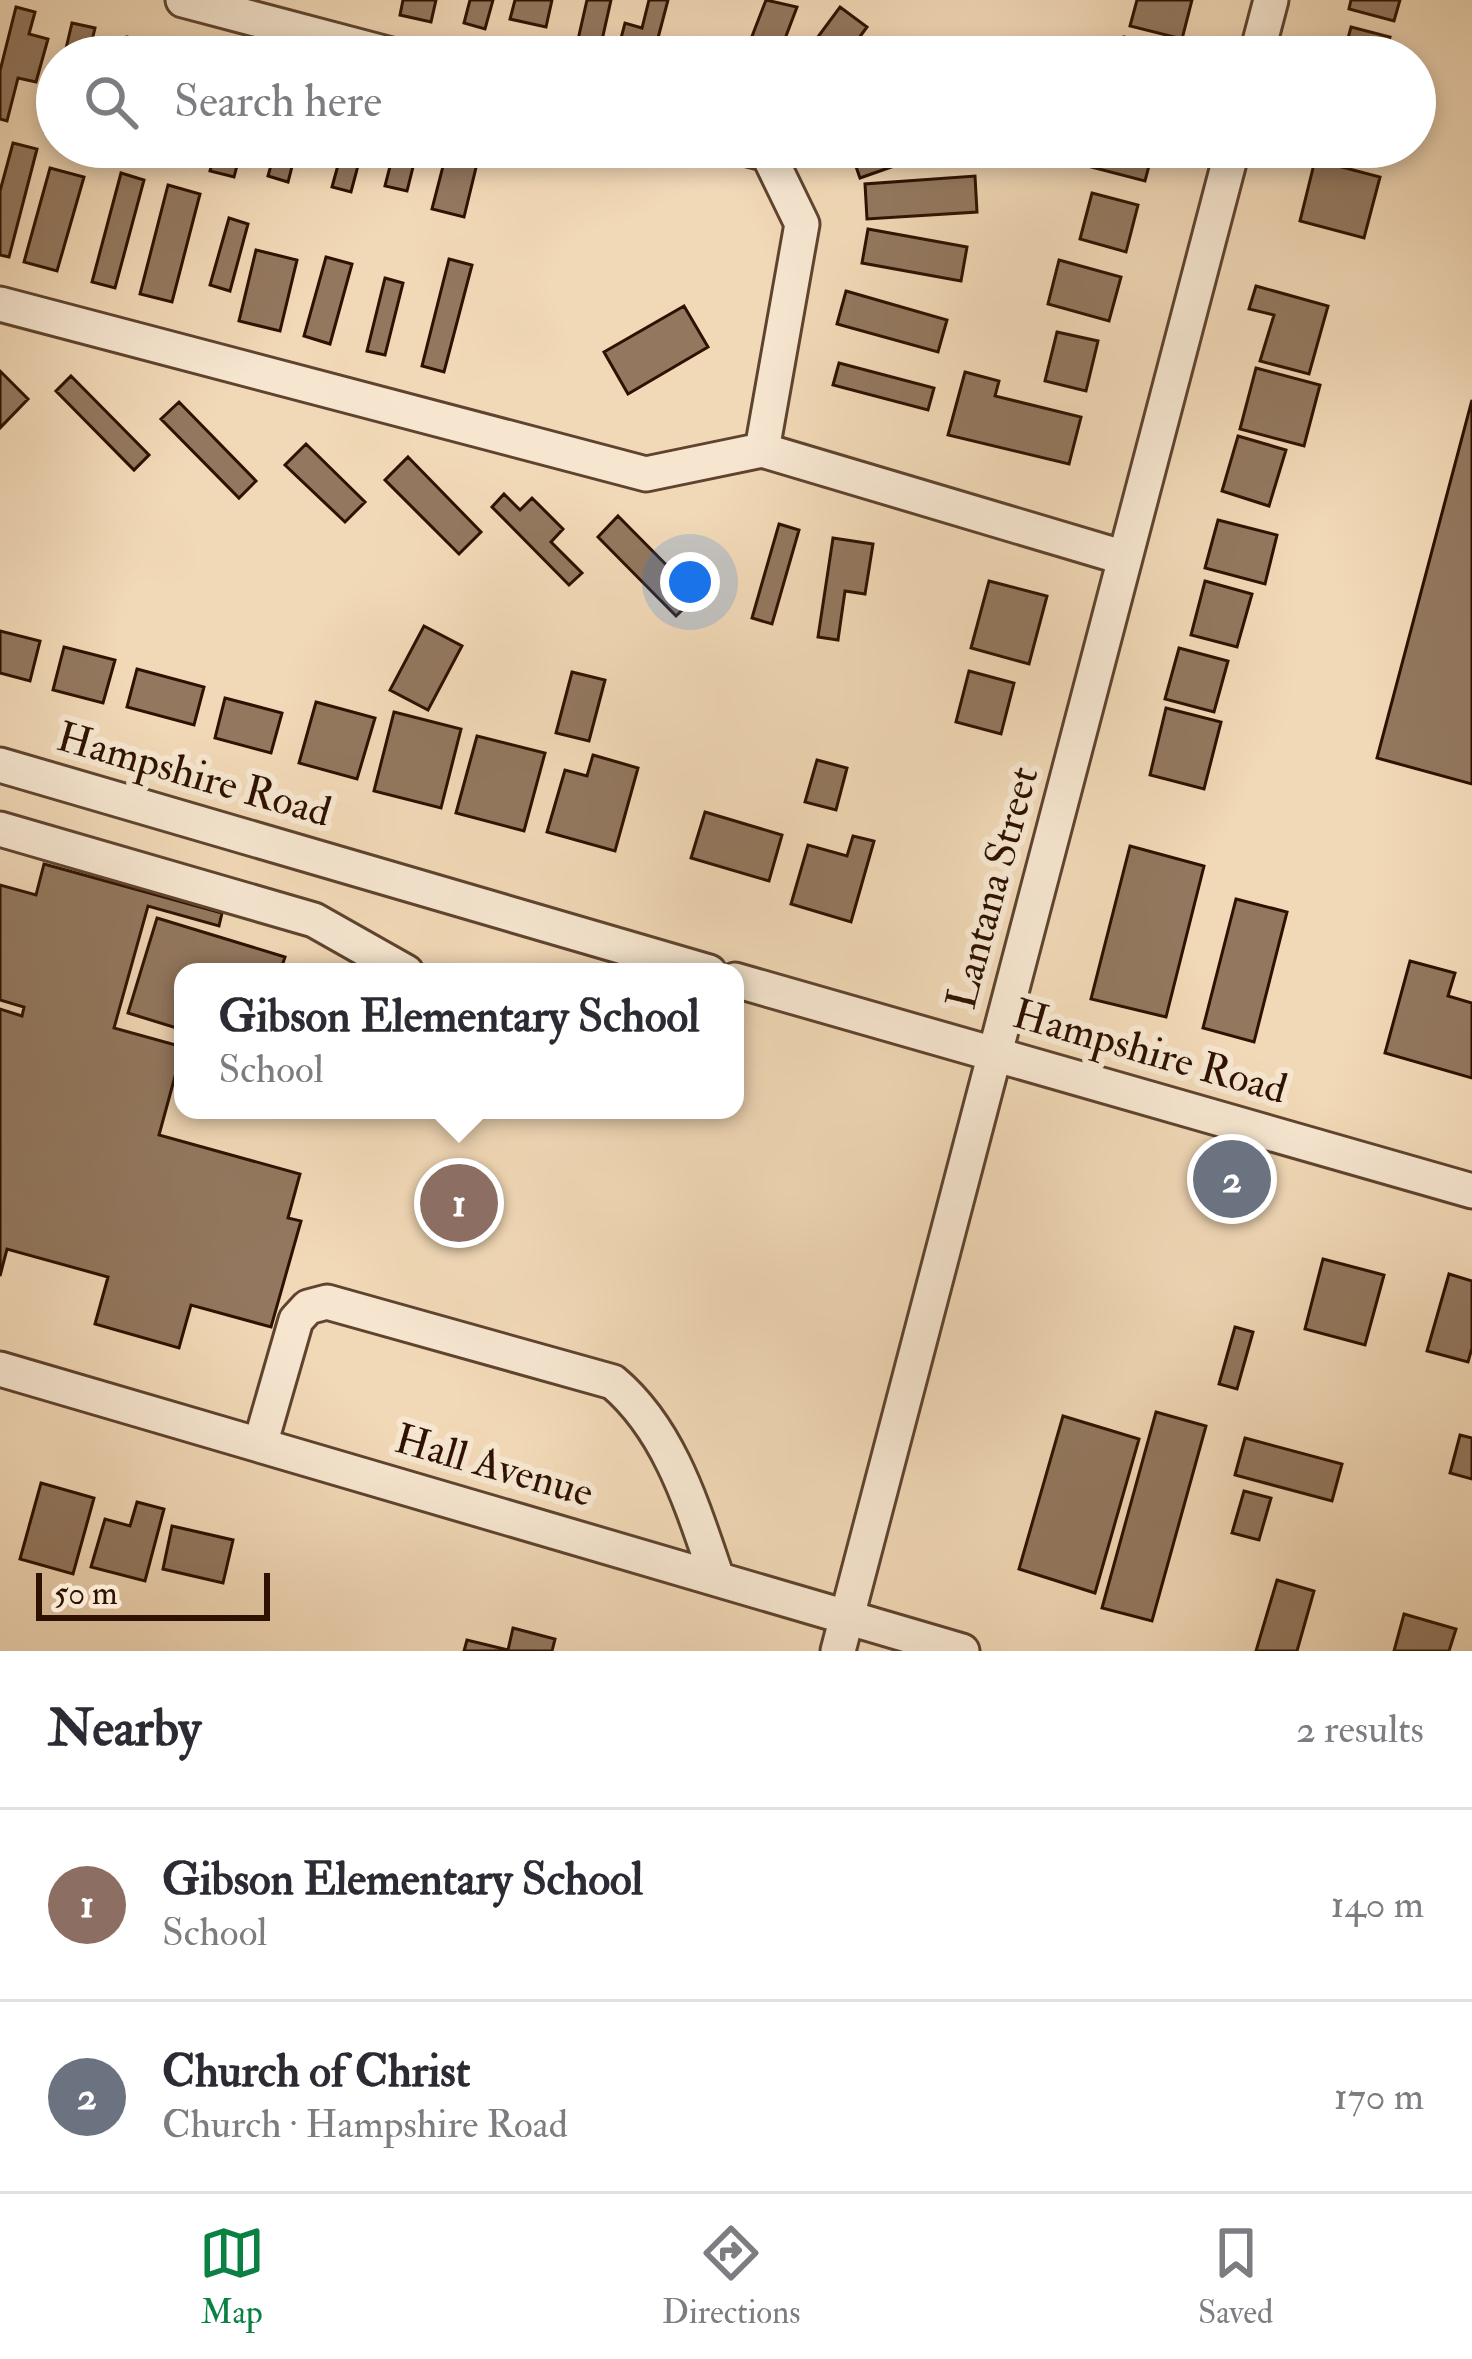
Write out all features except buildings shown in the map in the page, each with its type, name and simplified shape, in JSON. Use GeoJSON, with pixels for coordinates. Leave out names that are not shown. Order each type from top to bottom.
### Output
{"type":"FeatureCollection","features":[{"type":"Feature","properties":{"kind":"street"},"geometry":{"type":"LineString","coordinates":[[183,0],[319,36]]}},
{"type":"Feature","properties":{"kind":"street"},"geometry":{"type":"LineString","coordinates":[[1262,36],[1271,0]]}},
{"type":"Feature","properties":{"kind":"street"},"geometry":{"type":"LineString","coordinates":[[762,450],[802,224],[775,168]]}},
{"type":"Feature","properties":{"kind":"street","name":"Lantana Street"},"geometry":{"type":"LineString","coordinates":[[838,1651],[1228,168]]}},
{"type":"Feature","properties":{"kind":"street"},"geometry":{"type":"LineString","coordinates":[[0,304],[646,474],[762,450],[1126,558]]}},
{"type":"Feature","properties":{"kind":"street","name":"Hampshire Road"},"geometry":{"type":"LineString","coordinates":[[0,766],[678,963]]}},
{"type":"Feature","properties":{"kind":"street"},"geometry":{"type":"LineString","coordinates":[[0,829],[314,920],[390,963]]}},
{"type":"Feature","properties":{"kind":"street","name":"Hampshire Road"},"geometry":{"type":"LineString","coordinates":[[744,983],[1472,1191]]}},
{"type":"Feature","properties":{"kind":"street"},"geometry":{"type":"LineString","coordinates":[[260,1445],[296,1320],[308,1307],[327,1302],[614,1382],[636,1401],[684,1483],[717,1578]]}},
{"type":"Feature","properties":{"kind":"street","name":"Hall Avenue"},"geometry":{"type":"LineString","coordinates":[[0,1369],[962,1651]]}},
{"type":"Feature","properties":{"kind":"place","name":"Church of Christ"},"geometry":{"type":"Point","coordinates":[1232,1179]}},
{"type":"Feature","properties":{"kind":"place","name":"Gibson Elementary School"},"geometry":{"type":"Point","coordinates":[459,1203]}}]}
